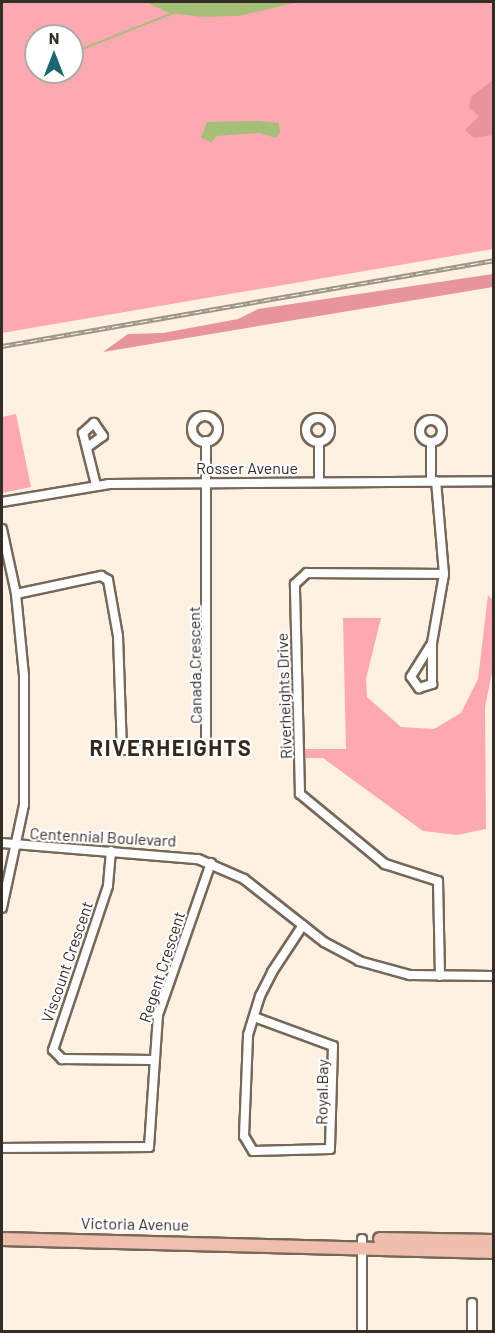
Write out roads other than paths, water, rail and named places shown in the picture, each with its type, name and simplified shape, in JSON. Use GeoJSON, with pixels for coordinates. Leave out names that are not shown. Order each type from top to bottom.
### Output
{"type":"FeatureCollection","features":[{"type":"Feature","properties":{"kind":"main road","name":"Victoria Avenue"},"geometry":{"type":"LineString","coordinates":[[2,1239],[268,1243],[494,1240]]}},
{"type":"Feature","properties":{"kind":"main road","name":"Victoria Avenue"},"geometry":{"type":"LineString","coordinates":[[362,1243],[494,1252]]}},
{"type":"Feature","properties":{"kind":"street"},"geometry":{"type":"LineString","coordinates":[[205,481],[206,441]]}},
{"type":"Feature","properties":{"kind":"street"},"geometry":{"type":"LineString","coordinates":[[319,442],[319,481]]}},
{"type":"Feature","properties":{"kind":"street"},"geometry":{"type":"LineString","coordinates":[[431,443],[444,574],[432,643],[432,684],[419,688],[411,677],[432,643]]}},
{"type":"Feature","properties":{"kind":"street"},"geometry":{"type":"LineString","coordinates":[[89,446],[96,485]]}},
{"type":"Feature","properties":{"kind":"street","name":"Rosser Avenue"},"geometry":{"type":"LineString","coordinates":[[2,502],[96,485],[205,481],[494,481]]}},
{"type":"Feature","properties":{"kind":"street","name":"Canada Crescent"},"geometry":{"type":"LineString","coordinates":[[16,594],[101,576],[108,580],[118,636],[122,750],[206,748],[205,481]]}},
{"type":"Feature","properties":{"kind":"street"},"geometry":{"type":"LineString","coordinates":[[2,530],[16,594],[24,675],[24,805],[18,846],[2,908]]}},
{"type":"Feature","properties":{"kind":"street","name":"Riverheights Drive"},"geometry":{"type":"LineString","coordinates":[[440,976],[438,881],[385,864],[300,794],[295,584],[307,573],[444,574]]}},
{"type":"Feature","properties":{"kind":"street","name":"Centennial Boulevard"},"geometry":{"type":"LineString","coordinates":[[2,843],[18,846],[169,852],[211,863],[244,879],[303,925],[359,961],[440,976],[494,976]]}},
{"type":"Feature","properties":{"kind":"street","name":"Viscount Crescent"},"geometry":{"type":"LineString","coordinates":[[111,851],[108,886],[53,1050],[62,1059],[153,1060]]}},
{"type":"Feature","properties":{"kind":"street","name":"Regent Crescent"},"geometry":{"type":"LineString","coordinates":[[2,1148],[149,1147],[154,1136],[153,1060],[158,1015],[211,863]]}},
{"type":"Feature","properties":{"kind":"street","name":"Royal Bay"},"geometry":{"type":"LineString","coordinates":[[254,1017],[333,1046],[330,1149],[248,1149],[245,1062],[254,1017],[272,972],[303,925]]}},
{"type":"Feature","properties":{"kind":"street"},"geometry":{"type":"LineString","coordinates":[[362,1243],[362,1332]]}},
{"type":"Feature","properties":{"kind":"street"},"geometry":{"type":"LineString","coordinates":[[472,1303],[472,1332]]}},
{"type":"Feature","properties":{"kind":"waterway"},"geometry":{"type":"LineString","coordinates":[[84,48],[173,13]]}},
{"type":"Feature","properties":{"kind":"railway"},"geometry":{"type":"LineString","coordinates":[[2,346],[494,260]]}},
{"type":"Feature","properties":{"kind":"district","name":"RIVERHEIGHTS"},"geometry":{"type":"Point","coordinates":[171,748]}}]}
